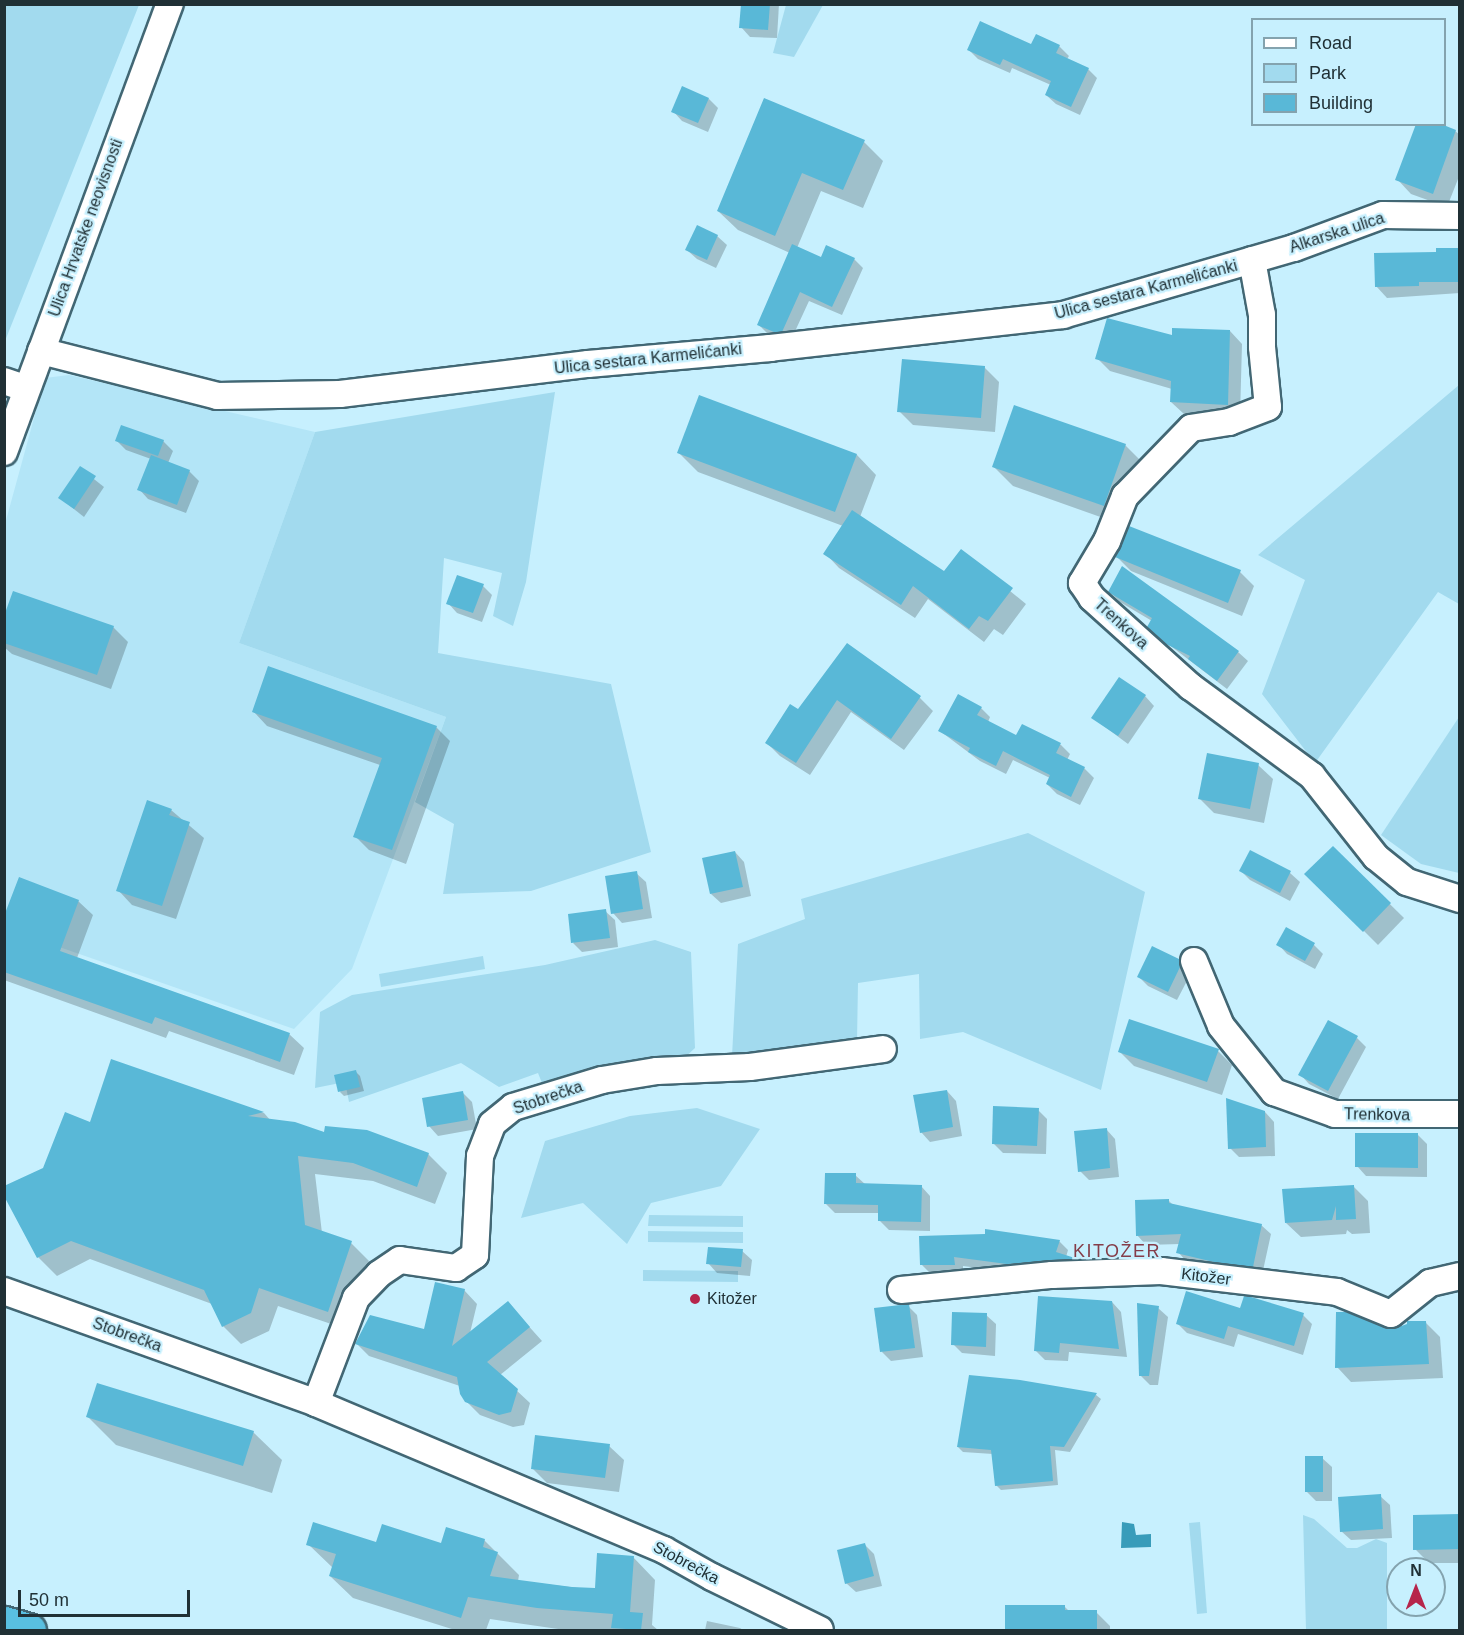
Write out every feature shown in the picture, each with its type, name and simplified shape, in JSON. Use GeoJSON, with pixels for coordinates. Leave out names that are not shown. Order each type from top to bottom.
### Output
{"type":"FeatureCollection","features":[{"type":"Feature","properties":{"kind":"highway"},"geometry":{"type":"LineString","coordinates":[[4,1623],[29,1630]]}},
{"type":"Feature","properties":{"kind":"street","name":"Ulica Hrvatske neovisnosti"},"geometry":{"type":"LineString","coordinates":[[4,452],[16,385],[41,351],[170,4]]}},
{"type":"Feature","properties":{"kind":"street","name":"Alkarska ulica"},"geometry":{"type":"LineString","coordinates":[[1252,260],[1383,215],[1460,216]]}},
{"type":"Feature","properties":{"kind":"street","name":"Ulica sestara Karmelićanki"},"geometry":{"type":"LineString","coordinates":[[41,351],[217,396],[340,394],[588,364],[782,346],[1063,315],[1252,260]]}},
{"type":"Feature","properties":{"kind":"street","name":"Trenkova"},"geometry":{"type":"LineString","coordinates":[[1252,260],[1262,315],[1262,347],[1268,407],[1229,422],[1191,428],[1125,496],[1107,541],[1082,584],[1092,598],[1191,687],[1312,776],[1376,857],[1407,882],[1460,899]]}},
{"type":"Feature","properties":{"kind":"street","name":"Trenkova"},"geometry":{"type":"LineString","coordinates":[[1194,961],[1221,1026],[1274,1092],[1335,1114],[1460,1114]]}},
{"type":"Feature","properties":{"kind":"street","name":"Stobrečka"},"geometry":{"type":"LineString","coordinates":[[316,1403],[356,1298],[379,1274],[400,1260],[456,1268],[475,1256],[480,1156],[492,1125],[513,1107],[556,1096],[602,1080],[646,1073],[750,1067],[883,1049]]}},
{"type":"Feature","properties":{"kind":"street","name":"Kitožer"},"geometry":{"type":"LineString","coordinates":[[901,1290],[1052,1275],[1161,1271],[1337,1292],[1391,1314],[1430,1283],[1460,1276]]}},
{"type":"Feature","properties":{"kind":"street","name":"Stobrečka"},"geometry":{"type":"LineString","coordinates":[[4,1291],[316,1403],[664,1550],[712,1577],[820,1630]]}},
{"type":"Feature","properties":{"kind":"shaded area"},"geometry":{"type":"Polygon","coordinates":[[[69,375],[315,432],[239,643],[446,717],[352,969],[294,1029],[5,928],[5,524],[45,378],[69,375]]]}},
{"type":"Feature","properties":{"kind":"shaded area"},"geometry":{"type":"Polygon","coordinates":[[[1122,1522],[1134,1524],[1136,1535],[1151,1534],[1151,1547],[1121,1548],[1122,1522]]]}},
{"type":"Feature","properties":{"kind":"green space"},"geometry":{"type":"Polygon","coordinates":[[[4,5],[139,5],[5,341],[4,5]]]}},
{"type":"Feature","properties":{"kind":"green space"},"geometry":{"type":"Polygon","coordinates":[[[786,5],[823,5],[794,57],[773,53],[786,5]]]}},
{"type":"Feature","properties":{"kind":"green space"},"geometry":{"type":"Polygon","coordinates":[[[1459,385],[1459,604],[1438,592],[1315,763],[1262,694],[1305,580],[1258,555],[1459,385]]]}},
{"type":"Feature","properties":{"kind":"green space"},"geometry":{"type":"Polygon","coordinates":[[[555,392],[526,582],[513,626],[493,616],[502,573],[444,558],[438,653],[611,684],[651,852],[531,891],[443,894],[454,824],[415,802],[446,717],[239,643],[315,432],[555,392]]]}},
{"type":"Feature","properties":{"kind":"green space"},"geometry":{"type":"Polygon","coordinates":[[[1459,717],[1459,873],[1421,864],[1381,835],[1459,717]]]}},
{"type":"Feature","properties":{"kind":"green space"},"geometry":{"type":"Polygon","coordinates":[[[1028,833],[1145,892],[1101,1090],[963,1032],[920,1039],[919,974],[858,983],[857,1041],[732,1056],[738,944],[805,919],[801,899],[1028,833]]]}},
{"type":"Feature","properties":{"kind":"green space"},"geometry":{"type":"Polygon","coordinates":[[[655,940],[691,952],[695,1048],[681,1061],[546,1093],[538,1073],[499,1087],[461,1063],[349,1102],[345,1082],[315,1088],[320,1012],[352,995],[545,965],[655,940]]]}},
{"type":"Feature","properties":{"kind":"green space"},"geometry":{"type":"Polygon","coordinates":[[[483,956],[485,969],[381,987],[379,974],[483,956]]]}},
{"type":"Feature","properties":{"kind":"green space"},"geometry":{"type":"Polygon","coordinates":[[[697,1108],[760,1129],[721,1186],[651,1203],[627,1244],[583,1203],[521,1218],[545,1141],[630,1116],[697,1108]]]}},
{"type":"Feature","properties":{"kind":"green space"},"geometry":{"type":"Polygon","coordinates":[[[649,1215],[743,1216],[743,1227],[648,1226],[649,1215]]]}},
{"type":"Feature","properties":{"kind":"green space"},"geometry":{"type":"Polygon","coordinates":[[[648,1231],[743,1232],[743,1243],[648,1242],[648,1231]]]}},
{"type":"Feature","properties":{"kind":"green space"},"geometry":{"type":"Polygon","coordinates":[[[643,1270],[738,1271],[738,1282],[643,1281],[643,1270]]]}},
{"type":"Feature","properties":{"kind":"green space"},"geometry":{"type":"Polygon","coordinates":[[[1303,1515],[1314,1519],[1347,1548],[1357,1548],[1376,1539],[1387,1543],[1387,1630],[1306,1630],[1303,1515]]]}},
{"type":"Feature","properties":{"kind":"green space"},"geometry":{"type":"Polygon","coordinates":[[[1200,1522],[1207,1613],[1197,1614],[1189,1523],[1200,1522]]]}},
{"type":"Feature","properties":{"kind":"building"},"geometry":{"type":"Polygon","coordinates":[[[741,4],[770,4],[768,30],[739,28],[741,4]]]}},
{"type":"Feature","properties":{"kind":"building"},"geometry":{"type":"Polygon","coordinates":[[[980,21],[1031,44],[1036,34],[1060,45],[1056,53],[1089,68],[1071,107],[1045,95],[1051,81],[1003,59],[1000,65],[967,50],[980,21]]]}},
{"type":"Feature","properties":{"kind":"building"},"geometry":{"type":"Polygon","coordinates":[[[682,86],[709,98],[698,123],[671,112],[682,86]]]}},
{"type":"Feature","properties":{"kind":"building"},"geometry":{"type":"Polygon","coordinates":[[[764,98],[865,140],[843,190],[802,173],[775,236],[717,211],[764,98]]]}},
{"type":"Feature","properties":{"kind":"building"},"geometry":{"type":"Polygon","coordinates":[[[1415,126],[1446,126],[1456,130],[1433,194],[1395,180],[1415,126]]]}},
{"type":"Feature","properties":{"kind":"building"},"geometry":{"type":"Polygon","coordinates":[[[697,225],[718,235],[707,260],[685,250],[697,225]]]}},
{"type":"Feature","properties":{"kind":"building"},"geometry":{"type":"Polygon","coordinates":[[[792,244],[821,257],[826,245],[855,258],[832,307],[800,292],[782,332],[774,332],[757,325],[792,244]]]}},
{"type":"Feature","properties":{"kind":"building"},"geometry":{"type":"Polygon","coordinates":[[[1436,248],[1460,248],[1460,282],[1419,282],[1419,286],[1375,287],[1374,253],[1436,252],[1436,248]]]}},
{"type":"Feature","properties":{"kind":"building"},"geometry":{"type":"Polygon","coordinates":[[[1107,318],[1172,335],[1172,328],[1230,330],[1228,405],[1170,402],[1171,381],[1095,359],[1107,318]]]}},
{"type":"Feature","properties":{"kind":"building"},"geometry":{"type":"Polygon","coordinates":[[[902,359],[985,366],[981,418],[897,412],[902,359]]]}},
{"type":"Feature","properties":{"kind":"building"},"geometry":{"type":"Polygon","coordinates":[[[699,395],[857,454],[835,512],[677,453],[699,395]]]}},
{"type":"Feature","properties":{"kind":"building"},"geometry":{"type":"Polygon","coordinates":[[[1014,405],[1126,444],[1104,506],[992,467],[1014,405]]]}},
{"type":"Feature","properties":{"kind":"building"},"geometry":{"type":"Polygon","coordinates":[[[121,425],[164,440],[158,456],[115,441],[121,425]]]}},
{"type":"Feature","properties":{"kind":"building"},"geometry":{"type":"Polygon","coordinates":[[[151,455],[190,470],[177,505],[137,490],[151,455]]]}},
{"type":"Feature","properties":{"kind":"building"},"geometry":{"type":"Polygon","coordinates":[[[80,466],[96,476],[74,509],[58,498],[80,466]]]}},
{"type":"Feature","properties":{"kind":"building"},"geometry":{"type":"Polygon","coordinates":[[[852,510],[944,571],[961,549],[1013,588],[988,621],[979,616],[969,629],[913,586],[901,605],[823,554],[852,510]]]}},
{"type":"Feature","properties":{"kind":"building"},"geometry":{"type":"Polygon","coordinates":[[[1129,526],[1241,570],[1228,603],[1115,557],[1129,526]]]}},
{"type":"Feature","properties":{"kind":"building"},"geometry":{"type":"Polygon","coordinates":[[[1122,566],[1239,651],[1217,681],[1188,659],[1190,656],[1166,644],[1147,627],[1152,618],[1108,592],[1122,566]]]}},
{"type":"Feature","properties":{"kind":"building"},"geometry":{"type":"Polygon","coordinates":[[[457,575],[484,584],[473,613],[446,604],[457,575]]]}},
{"type":"Feature","properties":{"kind":"building"},"geometry":{"type":"Polygon","coordinates":[[[13,591],[114,626],[97,675],[4,643],[4,616],[13,591]]]}},
{"type":"Feature","properties":{"kind":"building"},"geometry":{"type":"Polygon","coordinates":[[[847,643],[921,696],[891,739],[837,700],[796,763],[765,743],[790,704],[798,709],[847,643]]]}},
{"type":"Feature","properties":{"kind":"building"},"geometry":{"type":"Polygon","coordinates":[[[268,666],[437,726],[392,850],[353,837],[382,758],[252,712],[268,666]]]}},
{"type":"Feature","properties":{"kind":"building"},"geometry":{"type":"Polygon","coordinates":[[[1119,677],[1146,695],[1118,736],[1091,718],[1119,677]]]}},
{"type":"Feature","properties":{"kind":"building"},"geometry":{"type":"Polygon","coordinates":[[[958,694],[982,707],[977,715],[1016,735],[1022,724],[1061,743],[1056,753],[1085,767],[1071,797],[1046,784],[1050,775],[1003,751],[996,766],[968,752],[970,748],[938,731],[958,694]]]}},
{"type":"Feature","properties":{"kind":"building"},"geometry":{"type":"Polygon","coordinates":[[[1207,753],[1259,763],[1250,809],[1198,799],[1207,753]]]}},
{"type":"Feature","properties":{"kind":"building"},"geometry":{"type":"Polygon","coordinates":[[[147,800],[172,809],[169,815],[190,822],[162,906],[116,891],[147,800]]]}},
{"type":"Feature","properties":{"kind":"building"},"geometry":{"type":"Polygon","coordinates":[[[1333,846],[1391,903],[1363,932],[1304,874],[1333,846]]]}},
{"type":"Feature","properties":{"kind":"building"},"geometry":{"type":"Polygon","coordinates":[[[1250,850],[1291,871],[1280,893],[1239,871],[1250,850]]]}},
{"type":"Feature","properties":{"kind":"building"},"geometry":{"type":"Polygon","coordinates":[[[735,851],[743,887],[710,894],[702,858],[735,851]]]}},
{"type":"Feature","properties":{"kind":"building"},"geometry":{"type":"Polygon","coordinates":[[[637,871],[643,909],[611,914],[605,876],[637,871]]]}},
{"type":"Feature","properties":{"kind":"building"},"geometry":{"type":"Polygon","coordinates":[[[19,877],[79,900],[60,951],[290,1033],[280,1062],[155,1017],[152,1024],[4,972],[4,916],[19,877]]]}},
{"type":"Feature","properties":{"kind":"building"},"geometry":{"type":"Polygon","coordinates":[[[606,909],[610,938],[571,943],[568,914],[606,909]]]}},
{"type":"Feature","properties":{"kind":"building"},"geometry":{"type":"Polygon","coordinates":[[[1286,927],[1315,943],[1305,961],[1276,945],[1286,927]]]}},
{"type":"Feature","properties":{"kind":"building"},"geometry":{"type":"Polygon","coordinates":[[[1152,946],[1179,959],[1180,967],[1168,992],[1137,977],[1152,946]]]}},
{"type":"Feature","properties":{"kind":"building"},"geometry":{"type":"Polygon","coordinates":[[[1129,1019],[1219,1049],[1207,1082],[1118,1052],[1129,1019]]]}},
{"type":"Feature","properties":{"kind":"building"},"geometry":{"type":"Polygon","coordinates":[[[1328,1020],[1358,1036],[1328,1091],[1298,1075],[1328,1020]]]}},
{"type":"Feature","properties":{"kind":"building"},"geometry":{"type":"Polygon","coordinates":[[[111,1059],[264,1112],[248,1116],[295,1122],[324,1132],[325,1126],[367,1130],[429,1153],[417,1187],[353,1163],[298,1156],[305,1225],[352,1241],[328,1312],[259,1288],[251,1313],[222,1327],[204,1290],[71,1241],[37,1258],[4,1196],[4,1186],[43,1168],[65,1112],[90,1122],[111,1059]]]}},
{"type":"Feature","properties":{"kind":"building"},"geometry":{"type":"Polygon","coordinates":[[[356,1070],[360,1087],[338,1092],[334,1075],[356,1070]]]}},
{"type":"Feature","properties":{"kind":"building"},"geometry":{"type":"Polygon","coordinates":[[[947,1090],[953,1127],[920,1133],[913,1095],[947,1090]]]}},
{"type":"Feature","properties":{"kind":"building"},"geometry":{"type":"Polygon","coordinates":[[[463,1091],[468,1120],[427,1127],[422,1098],[463,1091]]]}},
{"type":"Feature","properties":{"kind":"building"},"geometry":{"type":"Polygon","coordinates":[[[1226,1098],[1265,1111],[1266,1147],[1228,1149],[1226,1098]]]}},
{"type":"Feature","properties":{"kind":"building"},"geometry":{"type":"Polygon","coordinates":[[[993,1106],[1039,1108],[1037,1146],[992,1144],[993,1106]]]}},
{"type":"Feature","properties":{"kind":"building"},"geometry":{"type":"Polygon","coordinates":[[[1107,1128],[1110,1168],[1078,1172],[1074,1131],[1107,1128]]]}},
{"type":"Feature","properties":{"kind":"building"},"geometry":{"type":"Polygon","coordinates":[[[1355,1133],[1418,1133],[1418,1168],[1355,1167],[1355,1133]]]}},
{"type":"Feature","properties":{"kind":"building"},"geometry":{"type":"Polygon","coordinates":[[[825,1173],[856,1173],[856,1183],[922,1185],[921,1222],[878,1221],[878,1205],[824,1204],[825,1173]]]}},
{"type":"Feature","properties":{"kind":"building"},"geometry":{"type":"Polygon","coordinates":[[[1354,1185],[1356,1219],[1336,1220],[1336,1206],[1332,1220],[1285,1223],[1282,1189],[1354,1185]]]}},
{"type":"Feature","properties":{"kind":"building"},"geometry":{"type":"Polygon","coordinates":[[[1169,1199],[1169,1203],[1262,1224],[1253,1267],[1214,1262],[1176,1253],[1181,1234],[1136,1236],[1135,1200],[1169,1199]]]}},
{"type":"Feature","properties":{"kind":"building"},"geometry":{"type":"Polygon","coordinates":[[[985,1229],[1060,1240],[1056,1252],[1078,1259],[1007,1264],[954,1257],[955,1265],[920,1265],[919,1236],[985,1234],[985,1229]]]}},
{"type":"Feature","properties":{"kind":"building"},"geometry":{"type":"Polygon","coordinates":[[[708,1247],[743,1249],[741,1267],[706,1264],[708,1247]]]}},
{"type":"Feature","properties":{"kind":"building"},"geometry":{"type":"Polygon","coordinates":[[[435,1282],[465,1289],[452,1346],[508,1301],[530,1327],[487,1362],[518,1389],[511,1412],[499,1415],[465,1402],[460,1394],[457,1377],[355,1344],[370,1315],[424,1329],[435,1282]]]}},
{"type":"Feature","properties":{"kind":"building"},"geometry":{"type":"Polygon","coordinates":[[[1186,1291],[1240,1308],[1244,1296],[1304,1313],[1294,1346],[1228,1326],[1224,1339],[1176,1324],[1186,1291]]]}},
{"type":"Feature","properties":{"kind":"building"},"geometry":{"type":"Polygon","coordinates":[[[1038,1296],[1112,1301],[1119,1349],[1060,1343],[1059,1353],[1034,1351],[1038,1296]]]}},
{"type":"Feature","properties":{"kind":"building"},"geometry":{"type":"Polygon","coordinates":[[[1137,1303],[1159,1306],[1149,1376],[1139,1376],[1137,1303]]]}},
{"type":"Feature","properties":{"kind":"building"},"geometry":{"type":"Polygon","coordinates":[[[909,1304],[915,1348],[880,1352],[874,1308],[909,1304]]]}},
{"type":"Feature","properties":{"kind":"building"},"geometry":{"type":"Polygon","coordinates":[[[952,1312],[987,1313],[986,1347],[951,1345],[952,1312]]]}},
{"type":"Feature","properties":{"kind":"building"},"geometry":{"type":"Polygon","coordinates":[[[1336,1312],[1346,1312],[1393,1329],[1407,1324],[1407,1321],[1426,1321],[1429,1364],[1335,1368],[1336,1312]]]}},
{"type":"Feature","properties":{"kind":"building"},"geometry":{"type":"Polygon","coordinates":[[[969,1375],[1020,1380],[1097,1393],[1064,1447],[1050,1446],[1053,1481],[995,1486],[991,1450],[957,1447],[969,1375]]]}},
{"type":"Feature","properties":{"kind":"building"},"geometry":{"type":"Polygon","coordinates":[[[97,1383],[254,1431],[243,1466],[86,1417],[97,1383]]]}},
{"type":"Feature","properties":{"kind":"building"},"geometry":{"type":"Polygon","coordinates":[[[535,1435],[610,1444],[605,1478],[531,1469],[535,1435]]]}},
{"type":"Feature","properties":{"kind":"building"},"geometry":{"type":"Polygon","coordinates":[[[1305,1456],[1323,1456],[1323,1492],[1305,1492],[1305,1456]]]}},
{"type":"Feature","properties":{"kind":"building"},"geometry":{"type":"Polygon","coordinates":[[[1381,1494],[1383,1529],[1340,1532],[1338,1497],[1381,1494]]]}},
{"type":"Feature","properties":{"kind":"building"},"geometry":{"type":"Polygon","coordinates":[[[1460,1514],[1460,1549],[1413,1550],[1413,1515],[1460,1514]]]}},
{"type":"Feature","properties":{"kind":"building"},"geometry":{"type":"Polygon","coordinates":[[[313,1522],[376,1542],[382,1524],[441,1543],[446,1527],[485,1539],[483,1547],[498,1552],[490,1576],[572,1587],[595,1588],[597,1553],[634,1556],[630,1612],[643,1613],[641,1630],[611,1628],[613,1614],[537,1608],[468,1597],[461,1618],[329,1576],[336,1554],[306,1545],[313,1522]]]}},
{"type":"Feature","properties":{"kind":"building"},"geometry":{"type":"Polygon","coordinates":[[[865,1543],[874,1576],[845,1584],[837,1550],[865,1543]]]}},
{"type":"Feature","properties":{"kind":"building"},"geometry":{"type":"Polygon","coordinates":[[[1005,1605],[1065,1605],[1065,1610],[1097,1610],[1097,1630],[1005,1630],[1005,1605]]]}},
{"type":"Feature","properties":{"kind":"place","name":"Kitožer"},"geometry":{"type":"Point","coordinates":[695,1299]}},
{"type":"Feature","properties":{"kind":"district","name":"KITOŽER"},"geometry":{"type":"Point","coordinates":[1117,1251]}}]}
